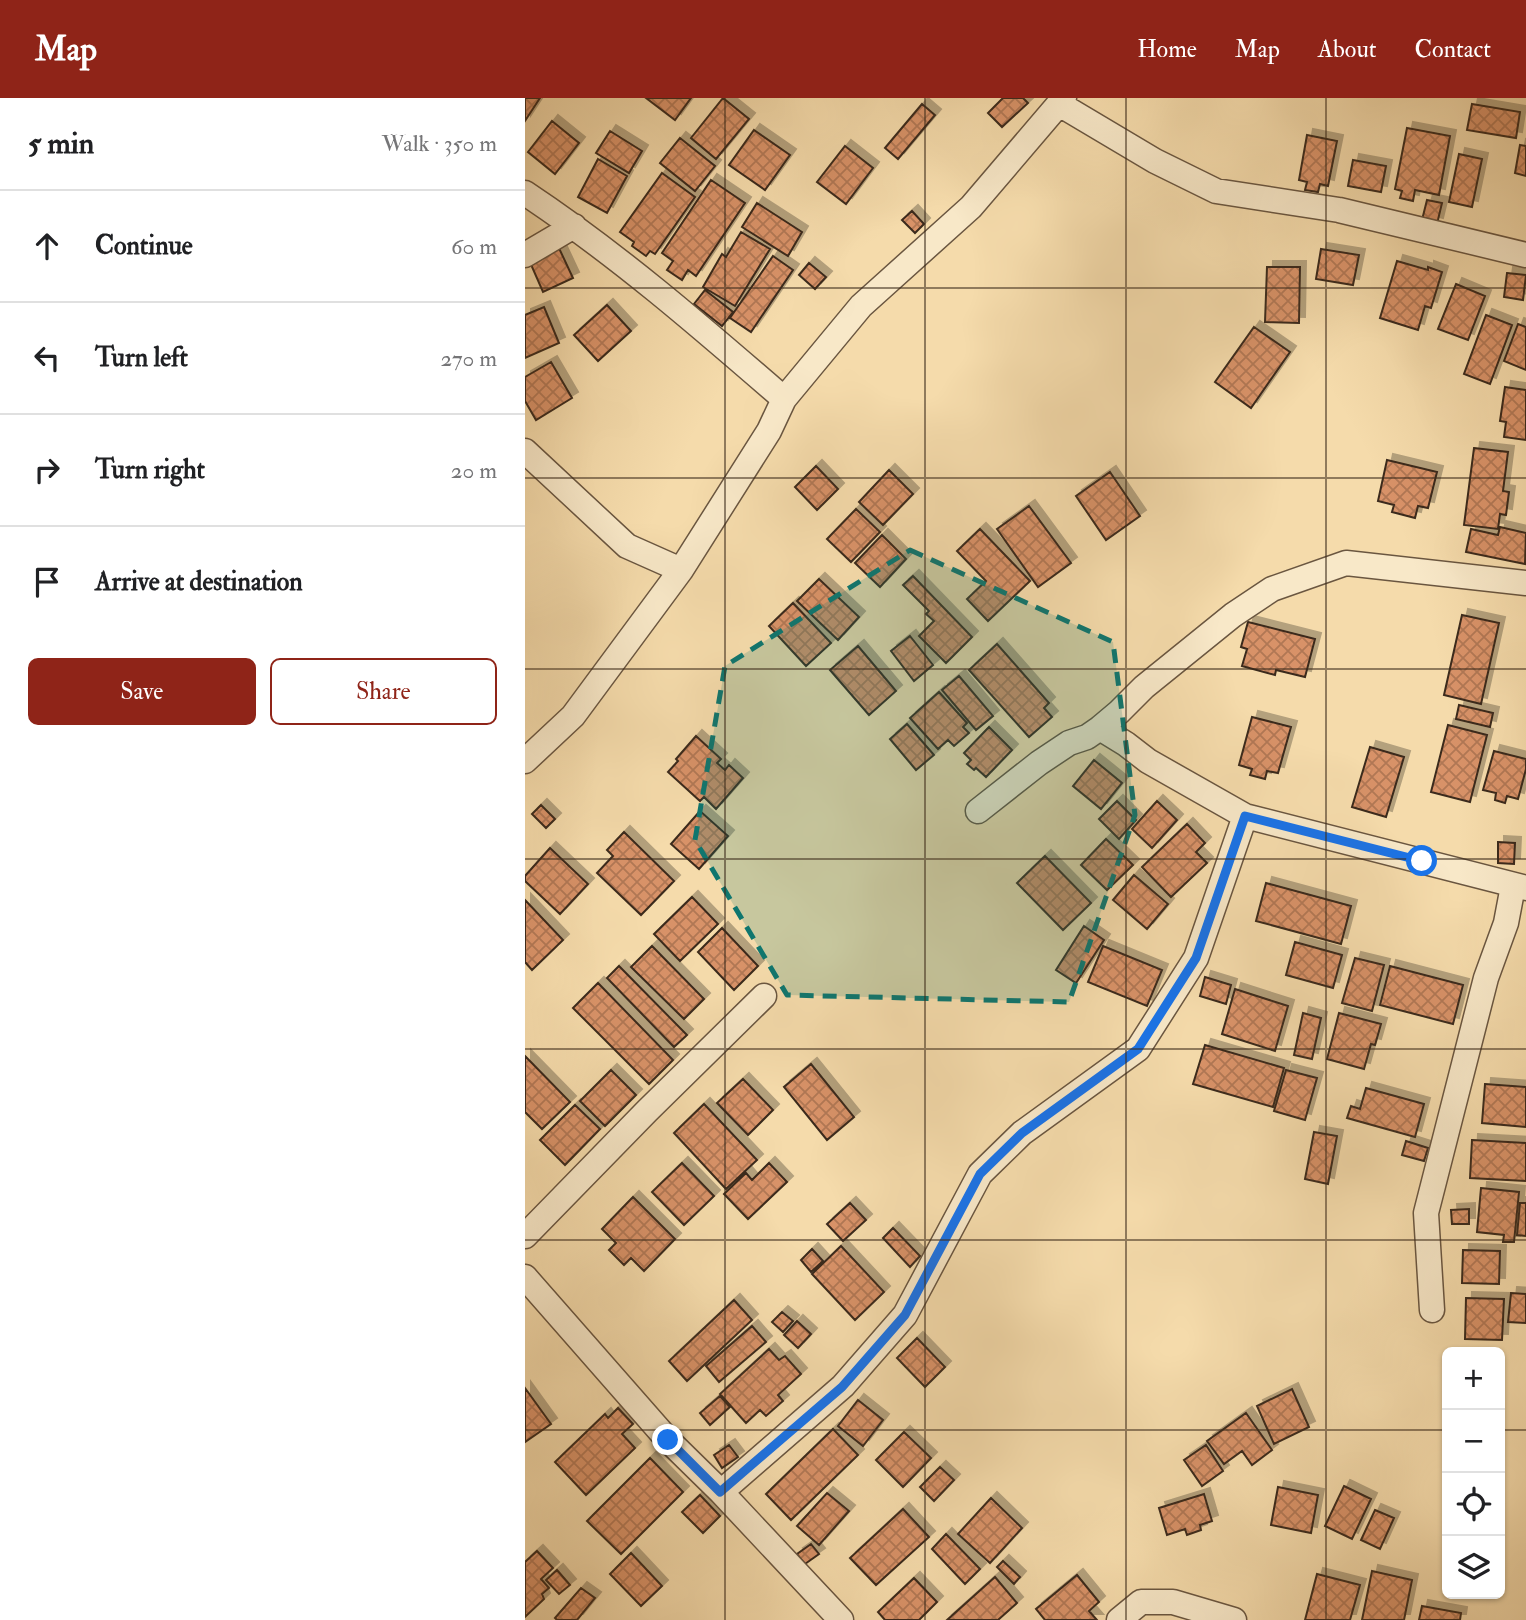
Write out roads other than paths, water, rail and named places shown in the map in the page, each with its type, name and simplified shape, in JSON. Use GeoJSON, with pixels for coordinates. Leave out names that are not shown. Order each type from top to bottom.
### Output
{"type":"FeatureCollection","features":[{"type":"Feature","properties":{"kind":"street"},"geometry":{"type":"LineString","coordinates":[[525,761],[573,716],[681,570],[769,431],[784,399],[861,306],[971,207],[1062,101],[1155,161],[1216,191],[1339,210],[1526,255]]}},
{"type":"Feature","properties":{"kind":"street"},"geometry":{"type":"LineString","coordinates":[[525,193],[574,226],[709,334],[784,399]]}},
{"type":"Feature","properties":{"kind":"street"},"geometry":{"type":"LineString","coordinates":[[525,255],[574,226]]}},
{"type":"Feature","properties":{"kind":"street"},"geometry":{"type":"LineString","coordinates":[[525,451],[627,546],[681,570]]}},
{"type":"Feature","properties":{"kind":"street"},"geometry":{"type":"LineString","coordinates":[[978,811],[1039,763],[1069,743],[1100,729],[1144,687],[1272,589],[1346,563],[1526,583]]}},
{"type":"Feature","properties":{"kind":"street"},"geometry":{"type":"LineString","coordinates":[[1100,729],[1148,761],[1245,816],[1520,887],[1486,978],[1426,1213],[1432,1310]]}},
{"type":"Feature","properties":{"kind":"street"},"geometry":{"type":"LineString","coordinates":[[720,1492],[842,1387],[905,1315],[980,1174],[1022,1133],[1138,1049],[1196,958],[1245,816]]}},
{"type":"Feature","properties":{"kind":"street"},"geometry":{"type":"LineString","coordinates":[[525,1236],[764,996]]}},
{"type":"Feature","properties":{"kind":"street"},"geometry":{"type":"LineString","coordinates":[[525,1277],[668,1440],[841,1620]]}},
{"type":"Feature","properties":{"kind":"street"},"geometry":{"type":"LineString","coordinates":[[1119,1620],[1141,1602],[1173,1602],[1234,1620]]}}]}
